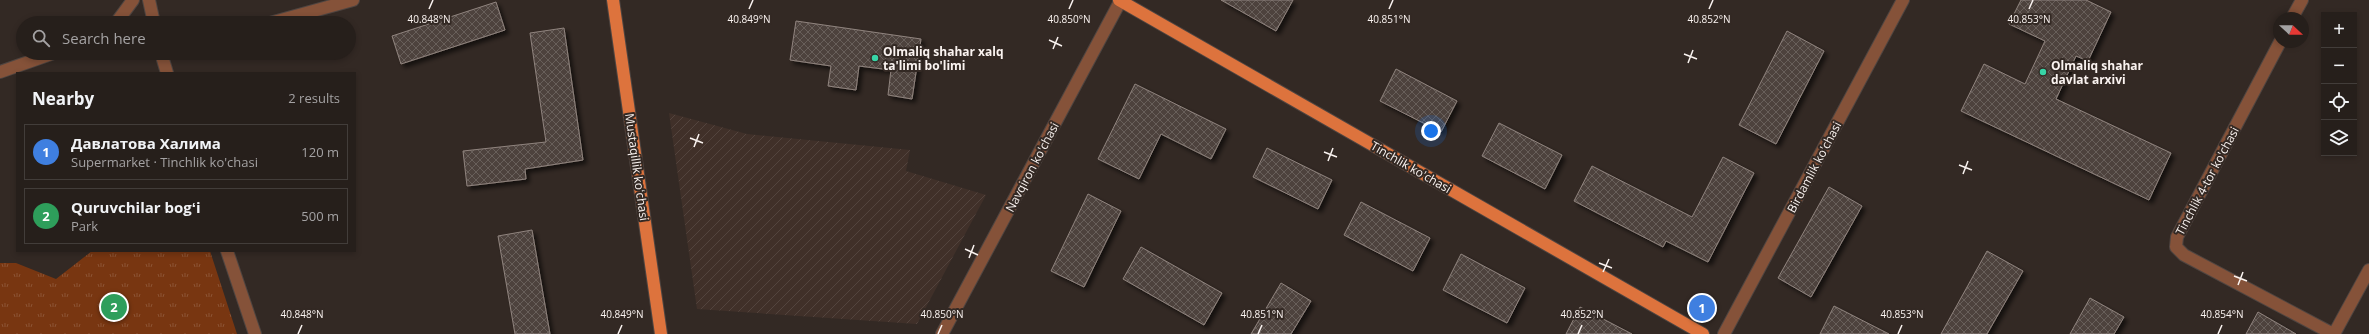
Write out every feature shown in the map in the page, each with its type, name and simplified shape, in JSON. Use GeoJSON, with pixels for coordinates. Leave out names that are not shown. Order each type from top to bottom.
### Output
{"type":"FeatureCollection","features":[{"type":"Feature","properties":{"kind":"main road","name":"Mustaqillik koʻchasi"},"geometry":{"type":"LineString","coordinates":[[613,0],[661,334]]}},
{"type":"Feature","properties":{"kind":"main road","name":"Tinchlik ko'chasi"},"geometry":{"type":"LineString","coordinates":[[1120,0],[1695,332]]}},
{"type":"Feature","properties":{"kind":"street"},"geometry":{"type":"LineString","coordinates":[[121,16],[132,0]]}},
{"type":"Feature","properties":{"kind":"street"},"geometry":{"type":"LineString","coordinates":[[149,0],[152,16]]}},
{"type":"Feature","properties":{"kind":"street"},"geometry":{"type":"LineString","coordinates":[[295,16],[353,0]]}},
{"type":"Feature","properties":{"kind":"street","name":"Navqiron ko'chasi"},"geometry":{"type":"LineString","coordinates":[[942,334],[1120,0]]}},
{"type":"Feature","properties":{"kind":"street","name":"Birdamlik ko'chasi"},"geometry":{"type":"LineString","coordinates":[[1724,334],[1903,0]]}},
{"type":"Feature","properties":{"kind":"street"},"geometry":{"type":"LineString","coordinates":[[2295,12],[2302,0]]}},
{"type":"Feature","properties":{"kind":"street","name":"Tinchlik 4-tor ko'chasi"},"geometry":{"type":"LineString","coordinates":[[2277,48],[2177,237],[2176,247],[2184,255],[2333,334]]}},
{"type":"Feature","properties":{"kind":"street"},"geometry":{"type":"LineString","coordinates":[[0,72],[34,60]]}},
{"type":"Feature","properties":{"kind":"street"},"geometry":{"type":"LineString","coordinates":[[163,60],[167,72]]}},
{"type":"Feature","properties":{"kind":"street"},"geometry":{"type":"LineString","coordinates":[[227,252],[255,334]]}},
{"type":"Feature","properties":{"kind":"street"},"geometry":{"type":"LineString","coordinates":[[2333,334],[2369,270]]}},
{"type":"Feature","properties":{"kind":"shaded area"},"geometry":{"type":"Polygon","coordinates":[[[669,113],[747,134],[910,150],[906,171],[986,195],[917,324],[697,309],[669,113]]]}},
{"type":"Feature","properties":{"kind":"green space"},"geometry":{"type":"Polygon","coordinates":[[[91,252],[210,252],[237,334],[0,334],[0,263],[16,263],[56,279],[91,252]]]}},
{"type":"Feature","properties":{"kind":"building"},"geometry":{"type":"Polygon","coordinates":[[[1221,0],[1293,0],[1276,31],[1221,0]]]}},
{"type":"Feature","properties":{"kind":"building"},"geometry":{"type":"Polygon","coordinates":[[[2021,0],[2086,0],[2111,12],[2088,61],[2076,56],[2056,99],[2171,153],[2149,200],[1961,111],[1984,64],[2025,84],[2045,41],[2009,24],[2021,0]]]}},
{"type":"Feature","properties":{"kind":"building"},"geometry":{"type":"Polygon","coordinates":[[[496,2],[505,30],[401,64],[392,36],[496,2]]]}},
{"type":"Feature","properties":{"kind":"building","name":"Olmaliq shahar xalq ta'limi bo'limi"},"geometry":{"type":"Polygon","coordinates":[[[796,21],[921,39],[912,99],[888,95],[891,70],[859,66],[856,90],[828,86],[831,66],[790,60],[796,21]]]}},
{"type":"Feature","properties":{"kind":"building"},"geometry":{"type":"Polygon","coordinates":[[[564,28],[583,160],[525,169],[526,179],[467,186],[463,151],[546,142],[530,33],[564,28]]]}},
{"type":"Feature","properties":{"kind":"building"},"geometry":{"type":"Polygon","coordinates":[[[1787,31],[1824,51],[1776,144],[1739,125],[1787,31]]]}},
{"type":"Feature","properties":{"kind":"building"},"geometry":{"type":"Polygon","coordinates":[[[1396,69],[1457,101],[1441,132],[1380,101],[1396,69]]]}},
{"type":"Feature","properties":{"kind":"building"},"geometry":{"type":"Polygon","coordinates":[[[1135,84],[1226,129],[1211,159],[1161,134],[1139,179],[1098,159],[1135,84]]]}},
{"type":"Feature","properties":{"kind":"building"},"geometry":{"type":"Polygon","coordinates":[[[1499,123],[1562,155],[1545,189],[1482,156],[1499,123]]]}},
{"type":"Feature","properties":{"kind":"building"},"geometry":{"type":"Polygon","coordinates":[[[1267,148],[1332,180],[1318,209],[1253,177],[1267,148]]]}},
{"type":"Feature","properties":{"kind":"building"},"geometry":{"type":"Polygon","coordinates":[[[1723,157],[1754,173],[1708,262],[1666,241],[1663,247],[1574,201],[1592,166],[1692,217],[1723,157]]]}},
{"type":"Feature","properties":{"kind":"building"},"geometry":{"type":"Polygon","coordinates":[[[1829,187],[1862,206],[1811,297],[1778,278],[1829,187]]]}},
{"type":"Feature","properties":{"kind":"building"},"geometry":{"type":"Polygon","coordinates":[[[1088,194],[1121,211],[1084,287],[1051,271],[1088,194]]]}},
{"type":"Feature","properties":{"kind":"building"},"geometry":{"type":"Polygon","coordinates":[[[1361,202],[1430,238],[1413,271],[1344,235],[1361,202]]]}},
{"type":"Feature","properties":{"kind":"building"},"geometry":{"type":"Polygon","coordinates":[[[532,230],[550,334],[515,334],[498,236],[532,230]]]}},
{"type":"Feature","properties":{"kind":"building"},"geometry":{"type":"Polygon","coordinates":[[[1141,247],[1222,293],[1204,325],[1123,279],[1141,247]]]}},
{"type":"Feature","properties":{"kind":"building"},"geometry":{"type":"Polygon","coordinates":[[[1987,251],[2023,271],[1987,334],[1941,334],[1987,251]]]}},
{"type":"Feature","properties":{"kind":"building"},"geometry":{"type":"Polygon","coordinates":[[[1461,254],[1525,288],[1507,323],[1443,290],[1461,254]]]}},
{"type":"Feature","properties":{"kind":"building"},"geometry":{"type":"Polygon","coordinates":[[[1281,283],[1311,301],[1291,334],[1251,334],[1281,283]]]}},
{"type":"Feature","properties":{"kind":"building"},"geometry":{"type":"Polygon","coordinates":[[[2090,298],[2124,317],[2114,334],[2070,334],[2090,298]]]}},
{"type":"Feature","properties":{"kind":"building"},"geometry":{"type":"Polygon","coordinates":[[[1834,306],[1889,334],[1820,334],[1834,306]]]}},
{"type":"Feature","properties":{"kind":"building"},"geometry":{"type":"Polygon","coordinates":[[[1580,307],[1632,334],[1566,334],[1580,307]]]}},
{"type":"Feature","properties":{"kind":"building"},"geometry":{"type":"Polygon","coordinates":[[[2258,312],[2296,334],[2246,334],[2258,312]]]}},
{"type":"Feature","properties":{"kind":"place","name":"Olmaliq shahar xalq ta'limi bo'limi"},"geometry":{"type":"Point","coordinates":[875,58]}},
{"type":"Feature","properties":{"kind":"place","name":"Olmaliq shahar davlat arxivi"},"geometry":{"type":"Point","coordinates":[2043,72]}},
{"type":"Feature","properties":{"kind":"place","name":"Quruvchilar bogʻi"},"geometry":{"type":"Point","coordinates":[114,307]}},
{"type":"Feature","properties":{"kind":"place","name":"Давлатова Халима"},"geometry":{"type":"Point","coordinates":[1702,308]}}]}
